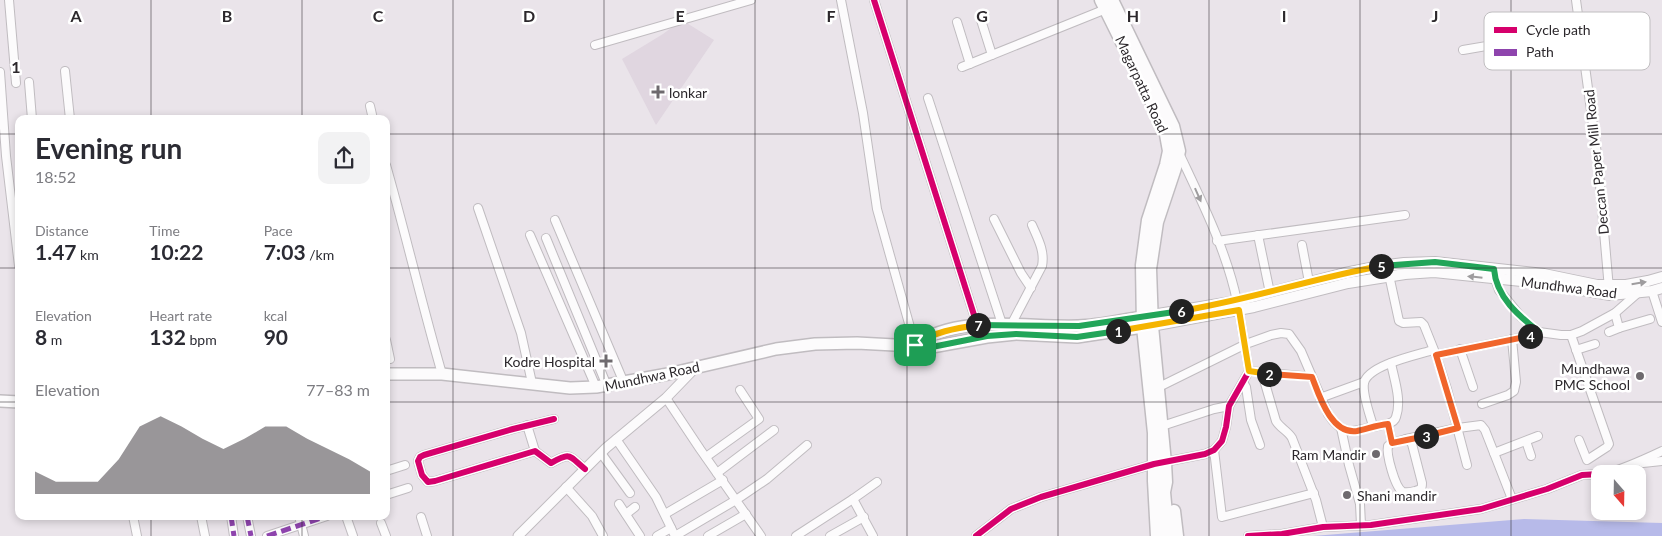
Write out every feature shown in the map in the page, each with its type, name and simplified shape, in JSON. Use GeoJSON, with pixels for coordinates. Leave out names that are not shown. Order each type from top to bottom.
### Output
{"type":"FeatureCollection","features":[{"type":"Feature","properties":{"kind":"highway","name":"Magarpatta Road"},"geometry":{"type":"LineString","coordinates":[[1107,3],[1173,126],[1179,151],[1157,222],[1150,269],[1147,321],[1159,387],[1162,426],[1160,464]]}},
{"type":"Feature","properties":{"kind":"highway","name":"Magarpatta Road"},"geometry":{"type":"LineString","coordinates":[[1107,3],[1165,129],[1169,150],[1148,220],[1142,265],[1154,432],[1160,464]]}},
{"type":"Feature","properties":{"kind":"highway"},"geometry":{"type":"LineString","coordinates":[[1160,464],[1160,482],[1164,492],[1163,534]]}},
{"type":"Feature","properties":{"kind":"main road","name":"Mundhwa Road"},"geometry":{"type":"LineString","coordinates":[[1238,305],[1270,292],[1309,282],[1404,263],[1435,262],[1542,283],[1609,290],[1639,292],[1657,289]]}},
{"type":"Feature","properties":{"kind":"main road","name":"Mundhwa Road"},"geometry":{"type":"LineString","coordinates":[[390,374],[442,374],[570,388],[601,386],[668,374],[776,349],[815,344],[857,343],[932,347],[1016,334],[1077,337],[1147,321],[1389,275],[1434,272],[1494,274]]}},
{"type":"Feature","properties":{"kind":"main road","name":"Mundhwa Road"},"geometry":{"type":"LineString","coordinates":[[1609,290],[1662,277]]}},
{"type":"Feature","properties":{"kind":"main road","name":"Mundhwa Road"},"geometry":{"type":"LineString","coordinates":[[915,345],[927,337],[977,325],[1079,326],[1147,321]]}},
{"type":"Feature","properties":{"kind":"main road"},"geometry":{"type":"LineString","coordinates":[[0,399],[15,401]]}},
{"type":"Feature","properties":{"kind":"street"},"geometry":{"type":"LineString","coordinates":[[9,0],[16,84]]}},
{"type":"Feature","properties":{"kind":"street"},"geometry":{"type":"LineString","coordinates":[[594,45],[751,0]]}},
{"type":"Feature","properties":{"kind":"street"},"geometry":{"type":"LineString","coordinates":[[841,0],[863,113],[877,209],[915,345]]}},
{"type":"Feature","properties":{"kind":"street"},"geometry":{"type":"LineString","coordinates":[[874,0],[981,338]]}},
{"type":"Feature","properties":{"kind":"street"},"geometry":{"type":"LineString","coordinates":[[956,22],[966,65],[1107,3]]}},
{"type":"Feature","properties":{"kind":"street"},"geometry":{"type":"LineString","coordinates":[[0,17],[10,17]]}},
{"type":"Feature","properties":{"kind":"street"},"geometry":{"type":"LineString","coordinates":[[981,20],[992,55]]}},
{"type":"Feature","properties":{"kind":"street"},"geometry":{"type":"LineString","coordinates":[[1463,50],[1484,46]]}},
{"type":"Feature","properties":{"kind":"street","name":"Deccan Paper Mill Road"},"geometry":{"type":"LineString","coordinates":[[1585,70],[1598,162],[1609,290]]}},
{"type":"Feature","properties":{"kind":"street"},"geometry":{"type":"LineString","coordinates":[[65,71],[70,115]]}},
{"type":"Feature","properties":{"kind":"street"},"geometry":{"type":"LineString","coordinates":[[0,72],[6,156],[15,232]]}},
{"type":"Feature","properties":{"kind":"street"},"geometry":{"type":"LineString","coordinates":[[29,82],[32,115]]}},
{"type":"Feature","properties":{"kind":"street"},"geometry":{"type":"LineString","coordinates":[[928,98],[1007,325]]}},
{"type":"Feature","properties":{"kind":"street"},"geometry":{"type":"LineString","coordinates":[[370,106],[372,115]]}},
{"type":"Feature","properties":{"kind":"street"},"geometry":{"type":"LineString","coordinates":[[976,536],[1011,509],[1041,497],[1160,464],[1205,454],[1214,450],[1222,441],[1230,406],[1249,371],[1246,344],[1232,281],[1179,151]]}},
{"type":"Feature","properties":{"kind":"street"},"geometry":{"type":"LineString","coordinates":[[390,179],[406,234],[425,318],[442,374]]}},
{"type":"Feature","properties":{"kind":"street"},"geometry":{"type":"LineString","coordinates":[[478,208],[521,333],[532,383]]}},
{"type":"Feature","properties":{"kind":"street"},"geometry":{"type":"LineString","coordinates":[[1217,241],[1405,215]]}},
{"type":"Feature","properties":{"kind":"street"},"geometry":{"type":"LineString","coordinates":[[994,218],[1021,273],[1031,288]]}},
{"type":"Feature","properties":{"kind":"street"},"geometry":{"type":"LineString","coordinates":[[554,220],[624,383]]}},
{"type":"Feature","properties":{"kind":"street"},"geometry":{"type":"LineString","coordinates":[[1007,325],[1031,288],[1044,259],[1042,247],[1032,225]]}},
{"type":"Feature","properties":{"kind":"street"},"geometry":{"type":"LineString","coordinates":[[530,235],[601,386]]}},
{"type":"Feature","properties":{"kind":"street"},"geometry":{"type":"LineString","coordinates":[[1258,235],[1270,292]]}},
{"type":"Feature","properties":{"kind":"street"},"geometry":{"type":"LineString","coordinates":[[546,238],[601,386]]}},
{"type":"Feature","properties":{"kind":"street"},"geometry":{"type":"LineString","coordinates":[[1302,245],[1309,282]]}},
{"type":"Feature","properties":{"kind":"street"},"geometry":{"type":"LineString","coordinates":[[1494,274],[1499,290],[1508,302],[1521,317],[1539,332]]}},
{"type":"Feature","properties":{"kind":"street"},"geometry":{"type":"LineString","coordinates":[[1389,275],[1399,321],[1403,323],[1421,322],[1424,325],[1435,353],[1458,428],[1467,465]]}},
{"type":"Feature","properties":{"kind":"street"},"geometry":{"type":"LineString","coordinates":[[1657,289],[1662,322]]}},
{"type":"Feature","properties":{"kind":"street"},"geometry":{"type":"LineString","coordinates":[[1320,398],[1364,382],[1369,376],[1391,363],[1529,336],[1539,332],[1571,335],[1615,314],[1639,292]]}},
{"type":"Feature","properties":{"kind":"street"},"geometry":{"type":"LineString","coordinates":[[1615,314],[1619,328]]}},
{"type":"Feature","properties":{"kind":"street"},"geometry":{"type":"LineString","coordinates":[[1609,332],[1650,320]]}},
{"type":"Feature","properties":{"kind":"street"},"geometry":{"type":"LineString","coordinates":[[1159,387],[1246,344],[1271,334],[1289,334],[1301,351],[1320,398],[1333,422],[1341,428],[1357,431],[1388,424],[1395,420],[1398,397],[1391,363]]}},
{"type":"Feature","properties":{"kind":"street"},"geometry":{"type":"LineString","coordinates":[[1571,335],[1609,444],[1588,460]]}},
{"type":"Feature","properties":{"kind":"street"},"geometry":{"type":"LineString","coordinates":[[1482,404],[1508,396],[1514,391],[1516,382],[1512,339]]}},
{"type":"Feature","properties":{"kind":"street"},"geometry":{"type":"LineString","coordinates":[[1576,350],[1595,344]]}},
{"type":"Feature","properties":{"kind":"street"},"geometry":{"type":"LineString","coordinates":[[1460,349],[1473,387]]}},
{"type":"Feature","properties":{"kind":"street"},"geometry":{"type":"LineString","coordinates":[[520,535],[601,453],[666,398],[697,366]]}},
{"type":"Feature","properties":{"kind":"street"},"geometry":{"type":"LineString","coordinates":[[1249,371],[1312,377]]}},
{"type":"Feature","properties":{"kind":"street"},"geometry":{"type":"LineString","coordinates":[[1262,373],[1276,421],[1279,426],[1289,432],[1292,438],[1314,493],[1324,527]]}},
{"type":"Feature","properties":{"kind":"street"},"geometry":{"type":"LineString","coordinates":[[1243,382],[1246,388],[1251,420],[1260,445]]}},
{"type":"Feature","properties":{"kind":"street"},"geometry":{"type":"LineString","coordinates":[[1364,382],[1364,390],[1373,426]]}},
{"type":"Feature","properties":{"kind":"street"},"geometry":{"type":"LineString","coordinates":[[706,458],[759,419],[740,390]]}},
{"type":"Feature","properties":{"kind":"street"},"geometry":{"type":"LineString","coordinates":[[666,398],[761,536]]}},
{"type":"Feature","properties":{"kind":"street"},"geometry":{"type":"LineString","coordinates":[[1162,426],[1230,406]]}},
{"type":"Feature","properties":{"kind":"street"},"geometry":{"type":"LineString","coordinates":[[535,451],[428,482],[422,475],[418,461],[424,455],[554,419]]}},
{"type":"Feature","properties":{"kind":"street"},"geometry":{"type":"LineString","coordinates":[[1388,424],[1392,443]]}},
{"type":"Feature","properties":{"kind":"street"},"geometry":{"type":"LineString","coordinates":[[527,425],[535,451],[551,463],[563,456],[569,456],[585,469]]}},
{"type":"Feature","properties":{"kind":"street"},"geometry":{"type":"LineString","coordinates":[[1406,439],[1412,444],[1422,483],[1420,489],[1408,492],[1399,489],[1387,452],[1388,446],[1406,439],[1481,425],[1485,430],[1512,499]]}},
{"type":"Feature","properties":{"kind":"street"},"geometry":{"type":"LineString","coordinates":[[1341,428],[1360,504],[1362,525]]}},
{"type":"Feature","properties":{"kind":"street"},"geometry":{"type":"LineString","coordinates":[[717,473],[774,430]]}},
{"type":"Feature","properties":{"kind":"street"},"geometry":{"type":"LineString","coordinates":[[1494,453],[1538,436]]}},
{"type":"Feature","properties":{"kind":"street"},"geometry":{"type":"LineString","coordinates":[[616,440],[656,497],[674,533]]}},
{"type":"Feature","properties":{"kind":"street"},"geometry":{"type":"LineString","coordinates":[[1579,440],[1591,465]]}},
{"type":"Feature","properties":{"kind":"street"},"geometry":{"type":"LineString","coordinates":[[1526,441],[1531,456]]}},
{"type":"Feature","properties":{"kind":"street"},"geometry":{"type":"LineString","coordinates":[[657,536],[674,533],[736,500],[766,479],[806,445]]}},
{"type":"Feature","properties":{"kind":"street"},"geometry":{"type":"LineString","coordinates":[[1214,450],[1222,517],[1314,493]]}},
{"type":"Feature","properties":{"kind":"street"},"geometry":{"type":"LineString","coordinates":[[1631,465],[1662,451]]}},
{"type":"Feature","properties":{"kind":"street"},"geometry":{"type":"LineString","coordinates":[[601,453],[630,493]]}},
{"type":"Feature","properties":{"kind":"street"},"geometry":{"type":"LineString","coordinates":[[1636,463],[1662,461]]}},
{"type":"Feature","properties":{"kind":"street"},"geometry":{"type":"LineString","coordinates":[[390,470],[405,465]]}},
{"type":"Feature","properties":{"kind":"street"},"geometry":{"type":"LineString","coordinates":[[1248,536],[1282,534],[1324,527],[1362,525],[1481,509],[1547,489],[1576,477],[1591,475]]}},
{"type":"Feature","properties":{"kind":"street"},"geometry":{"type":"LineString","coordinates":[[665,514],[723,480]]}},
{"type":"Feature","properties":{"kind":"street"},"geometry":{"type":"LineString","coordinates":[[796,536],[876,482]]}},
{"type":"Feature","properties":{"kind":"street"},"geometry":{"type":"LineString","coordinates":[[566,487],[592,516],[603,536]]}},
{"type":"Feature","properties":{"kind":"street"},"geometry":{"type":"LineString","coordinates":[[390,494],[408,488]]}},
{"type":"Feature","properties":{"kind":"street"},"geometry":{"type":"LineString","coordinates":[[853,499],[873,536]]}},
{"type":"Feature","properties":{"kind":"street"},"geometry":{"type":"LineString","coordinates":[[620,504],[640,536]]}},
{"type":"Feature","properties":{"kind":"street"},"geometry":{"type":"LineString","coordinates":[[626,514],[635,507]]}},
{"type":"Feature","properties":{"kind":"street"},"geometry":{"type":"LineString","coordinates":[[708,536],[746,514]]}},
{"type":"Feature","properties":{"kind":"street"},"geometry":{"type":"LineString","coordinates":[[421,517],[427,536]]}},
{"type":"Feature","properties":{"kind":"street"},"geometry":{"type":"LineString","coordinates":[[832,536],[864,517]]}},
{"type":"Feature","properties":{"kind":"street"},"geometry":{"type":"LineString","coordinates":[[134,520],[137,536]]}},
{"type":"Feature","properties":{"kind":"street"},"geometry":{"type":"LineString","coordinates":[[202,520],[205,536]]}},
{"type":"Feature","properties":{"kind":"street"},"geometry":{"type":"LineString","coordinates":[[232,520],[234,536]]}},
{"type":"Feature","properties":{"kind":"street"},"geometry":{"type":"LineString","coordinates":[[247,520],[251,536]]}},
{"type":"Feature","properties":{"kind":"street"},"geometry":{"type":"LineString","coordinates":[[300,520],[304,536]]}},
{"type":"Feature","properties":{"kind":"street"},"geometry":{"type":"LineString","coordinates":[[267,536],[316,520]]}},
{"type":"Feature","properties":{"kind":"street"},"geometry":{"type":"LineString","coordinates":[[347,520],[353,536]]}},
{"type":"Feature","properties":{"kind":"street"},"geometry":{"type":"LineString","coordinates":[[381,522],[386,536]]}},
{"type":"Feature","properties":{"kind":"shaded area","name":"lonkar"},"geometry":{"type":"Polygon","coordinates":[[[682,20],[714,40],[656,125],[622,59],[682,20]]]}},
{"type":"Feature","properties":{"kind":"water"},"geometry":{"type":"Polygon","coordinates":[[[1524,519],[1662,523],[1662,536],[1313,536],[1524,519]]]}},
{"type":"Feature","properties":{"kind":"marked path"},"geometry":{"type":"LineString","coordinates":[[1406,439],[1458,428]]}},
{"type":"Feature","properties":{"kind":"marked path"},"geometry":{"type":"LineString","coordinates":[[232,520],[234,536]]}},
{"type":"Feature","properties":{"kind":"marked path"},"geometry":{"type":"LineString","coordinates":[[248,520],[251,536]]}},
{"type":"Feature","properties":{"kind":"marked path"},"geometry":{"type":"LineString","coordinates":[[267,536],[315,520]]}},
{"type":"Feature","properties":{"kind":"cycle path"},"geometry":{"type":"LineString","coordinates":[[874,0],[981,337]]}},
{"type":"Feature","properties":{"kind":"cycle path"},"geometry":{"type":"LineString","coordinates":[[976,536],[1011,509],[1041,497],[1154,464],[1205,454],[1214,450],[1222,441],[1229,406],[1249,371],[1239,310]]}},
{"type":"Feature","properties":{"kind":"cycle path"},"geometry":{"type":"LineString","coordinates":[[554,419],[424,455],[418,461],[422,475],[428,482],[435,481],[535,451],[551,463],[566,456],[572,458],[585,469]]}},
{"type":"Feature","properties":{"kind":"cycle path"},"geometry":{"type":"LineString","coordinates":[[1248,536],[1282,534],[1323,527],[1371,525],[1481,509],[1547,489],[1582,475],[1591,474]]}},
{"type":"Feature","properties":{"kind":"place","name":"lonkar"},"geometry":{"type":"Point","coordinates":[658,92]}},
{"type":"Feature","properties":{"kind":"place","name":"Kodre Hospital"},"geometry":{"type":"Point","coordinates":[606,361]}},
{"type":"Feature","properties":{"kind":"place","name":"Mundhawa PMC School"},"geometry":{"type":"Point","coordinates":[1640,376]}},
{"type":"Feature","properties":{"kind":"place","name":"Ram Mandir"},"geometry":{"type":"Point","coordinates":[1376,454]}},
{"type":"Feature","properties":{"kind":"place","name":"Shani mandir"},"geometry":{"type":"Point","coordinates":[1347,495]}},
{"type":"Feature","properties":{"kind":"route"},"geometry":{"type":"LineString","coordinates":[[1435,262],[1494,269],[1494,279],[1499,290],[1521,317],[1539,332],[1529,336],[1436,355],[1458,428],[1392,443],[1388,424],[1350,431],[1341,428],[1333,422],[1312,377],[1249,371],[1239,310],[1077,337],[1016,334],[987,336],[932,347],[915,345],[927,337],[958,328],[988,324],[1079,326],[1237,301],[1380,266],[1435,262]]}}]}
